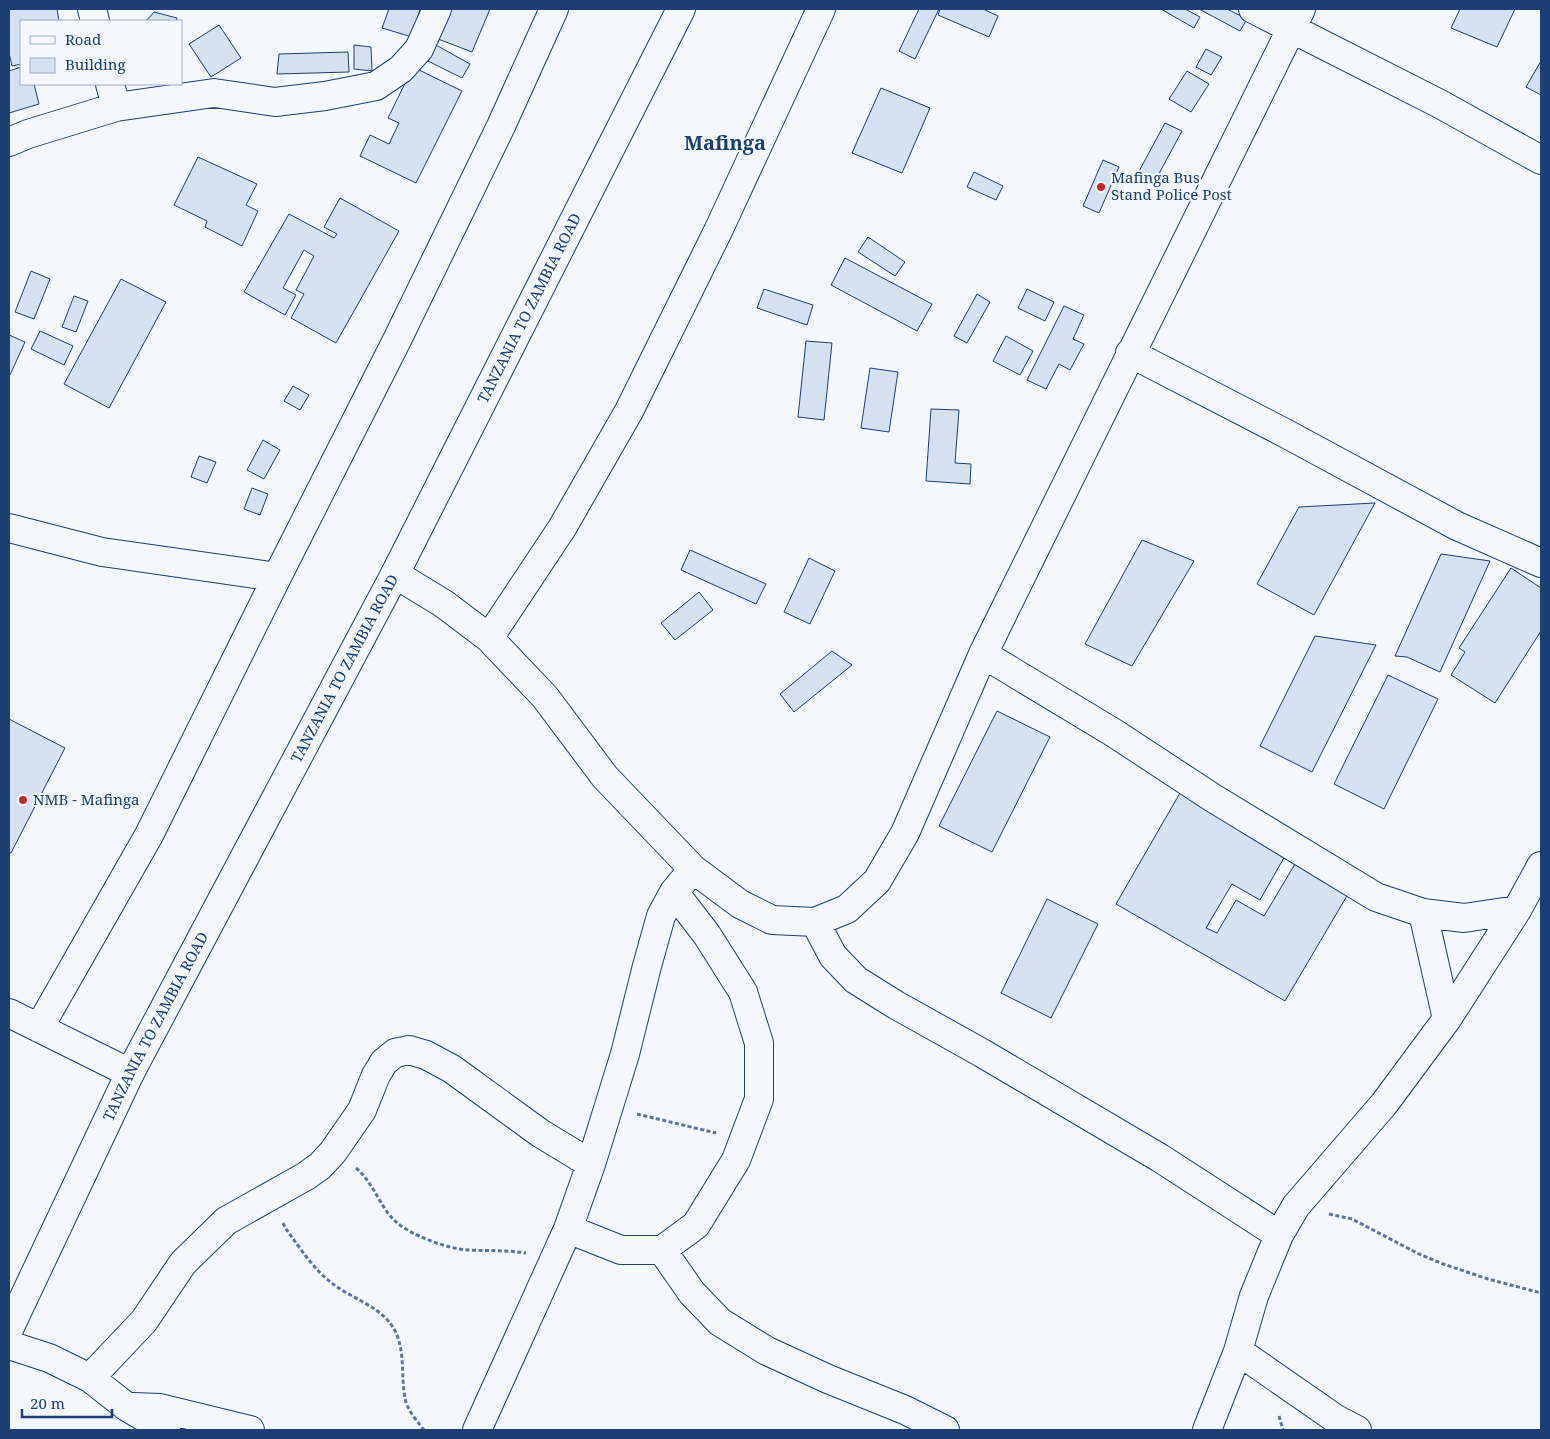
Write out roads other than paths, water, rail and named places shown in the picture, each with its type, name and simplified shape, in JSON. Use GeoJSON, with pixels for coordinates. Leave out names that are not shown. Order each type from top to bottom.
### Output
{"type":"FeatureCollection","features":[{"type":"Feature","properties":{"kind":"main road"},"geometry":{"type":"LineString","coordinates":[[9,142],[113,96],[214,93],[275,102],[324,96],[376,86],[401,69],[419,48],[437,9]]}},
{"type":"Feature","properties":{"kind":"main road"},"geometry":{"type":"LineString","coordinates":[[39,1028],[149,835],[276,576],[401,331],[501,126],[554,9]]}},
{"type":"Feature","properties":{"kind":"main road","name":"TANZANIA TO ZAMBIA ROAD"},"geometry":{"type":"LineString","coordinates":[[9,1329],[130,1072],[395,574],[681,9]]}},
{"type":"Feature","properties":{"kind":"main road"},"geometry":{"type":"LineString","coordinates":[[489,638],[562,528],[629,410],[718,231],[821,9]]}},
{"type":"Feature","properties":{"kind":"main road"},"geometry":{"type":"LineString","coordinates":[[1253,9],[1296,18],[1440,104],[1541,160]]}},
{"type":"Feature","properties":{"kind":"main road"},"geometry":{"type":"LineString","coordinates":[[395,574],[444,604],[489,638],[545,697],[605,777],[693,868],[740,904],[772,920],[815,922],[848,909],[878,881],[905,833],[983,654],[1296,18]]}},
{"type":"Feature","properties":{"kind":"main road"},"geometry":{"type":"LineString","coordinates":[[1130,353],[1283,432],[1457,526],[1541,563]]}},
{"type":"Feature","properties":{"kind":"main road"},"geometry":{"type":"LineString","coordinates":[[9,528],[102,552],[276,576]]}},
{"type":"Feature","properties":{"kind":"main road"},"geometry":{"type":"LineString","coordinates":[[983,654],[1114,732],[1213,798],[1376,897],[1423,913],[1464,918],[1517,910]]}},
{"type":"Feature","properties":{"kind":"main road"},"geometry":{"type":"LineString","coordinates":[[1207,1430],[1238,1351],[1254,1296],[1280,1235],[1296,1206],[1384,1104],[1447,1019],[1517,910],[1541,866]]}},
{"type":"Feature","properties":{"kind":"main road"},"geometry":{"type":"LineString","coordinates":[[477,1430],[568,1229],[610,1108],[646,966],[661,916],[674,892],[693,868]]}},
{"type":"Feature","properties":{"kind":"main road"},"geometry":{"type":"LineString","coordinates":[[568,1229],[621,1250],[662,1250],[696,1226],[736,1160],[759,1099],[759,1043],[743,992],[707,935],[674,892]]}},
{"type":"Feature","properties":{"kind":"main road"},"geometry":{"type":"LineString","coordinates":[[1423,913],[1447,1019]]}},
{"type":"Feature","properties":{"kind":"main road"},"geometry":{"type":"LineString","coordinates":[[815,922],[834,956],[856,980],[896,1006],[982,1052],[1160,1158],[1280,1235]]}},
{"type":"Feature","properties":{"kind":"main road"},"geometry":{"type":"LineString","coordinates":[[9,1013],[130,1072]]}},
{"type":"Feature","properties":{"kind":"main road"},"geometry":{"type":"LineString","coordinates":[[90,1378],[144,1321],[183,1263],[226,1220],[306,1176],[320,1166],[333,1152],[362,1110],[376,1075],[384,1062],[395,1053],[409,1050],[426,1055],[452,1070],[540,1133],[591,1164]]}},
{"type":"Feature","properties":{"kind":"main road"},"geometry":{"type":"LineString","coordinates":[[662,1250],[692,1293],[720,1322],[767,1351],[828,1379],[905,1410],[945,1430]]}},
{"type":"Feature","properties":{"kind":"main road"},"geometry":{"type":"LineString","coordinates":[[9,1345],[49,1358],[90,1378],[127,1407],[166,1430]]}},
{"type":"Feature","properties":{"kind":"main road"},"geometry":{"type":"LineString","coordinates":[[1238,1351],[1336,1419],[1358,1430]]}},
{"type":"Feature","properties":{"kind":"main road"},"geometry":{"type":"LineString","coordinates":[[127,1407],[160,1408],[250,1430]]}},
{"type":"Feature","properties":{"kind":"place","name":"Mafinga Bus Stand Police Post"},"geometry":{"type":"Point","coordinates":[1101,187]}},
{"type":"Feature","properties":{"kind":"place","name":"NMB - Mafinga"},"geometry":{"type":"Point","coordinates":[23,800]}},
{"type":"Feature","properties":{"kind":"district","name":"Mafinga"},"geometry":{"type":"Point","coordinates":[725,143]}}]}
